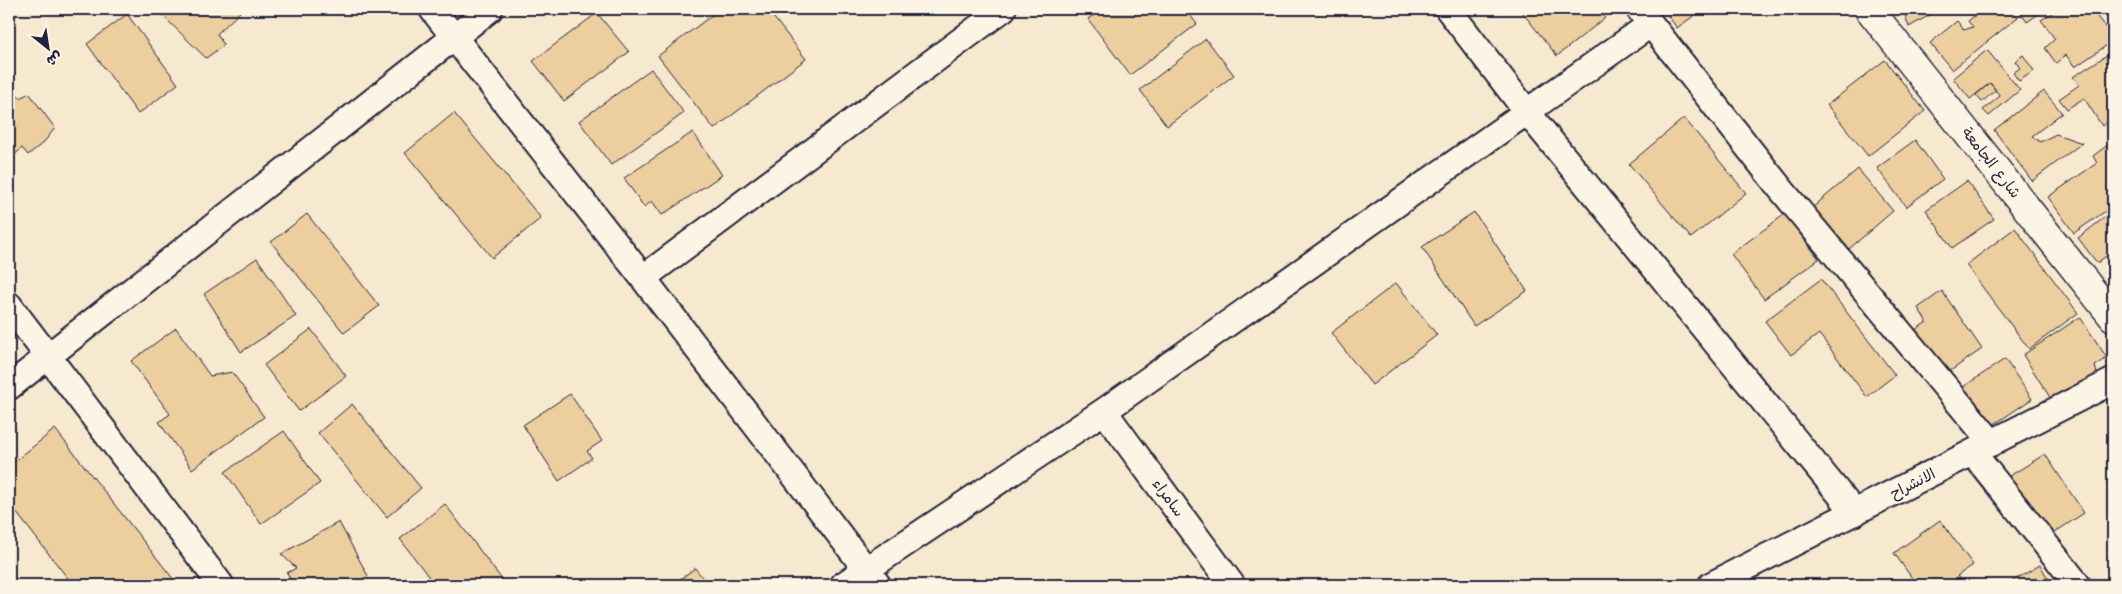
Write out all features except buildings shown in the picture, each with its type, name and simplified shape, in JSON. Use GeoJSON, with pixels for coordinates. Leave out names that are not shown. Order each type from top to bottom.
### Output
{"type":"FeatureCollection","features":[{"type":"Feature","properties":{"kind":"main road","name":"شارع الجامعة"},"geometry":{"type":"LineString","coordinates":[[1869,9],[2113,317]]}},
{"type":"Feature","properties":{"kind":"street"},"geometry":{"type":"LineString","coordinates":[[432,9],[643,278],[872,578]]}},
{"type":"Feature","properties":{"kind":"street"},"geometry":{"type":"LineString","coordinates":[[9,387],[490,9]]}},
{"type":"Feature","properties":{"kind":"street"},"geometry":{"type":"LineString","coordinates":[[643,278],[1003,9]]}},
{"type":"Feature","properties":{"kind":"street"},"geometry":{"type":"LineString","coordinates":[[1448,9],[1527,112],[1855,513]]}},
{"type":"Feature","properties":{"kind":"street"},"geometry":{"type":"LineString","coordinates":[[843,585],[872,578],[1104,411],[1527,112],[1645,17],[1982,448],[2078,585]]}},
{"type":"Feature","properties":{"kind":"street"},"geometry":{"type":"LineString","coordinates":[[9,305],[220,585]]}},
{"type":"Feature","properties":{"kind":"street","name":"الانشراح"},"geometry":{"type":"LineString","coordinates":[[1711,585],[2113,381]]}},
{"type":"Feature","properties":{"kind":"street","name":"سامراء"},"geometry":{"type":"LineString","coordinates":[[1104,411],[1232,585]]}}]}
